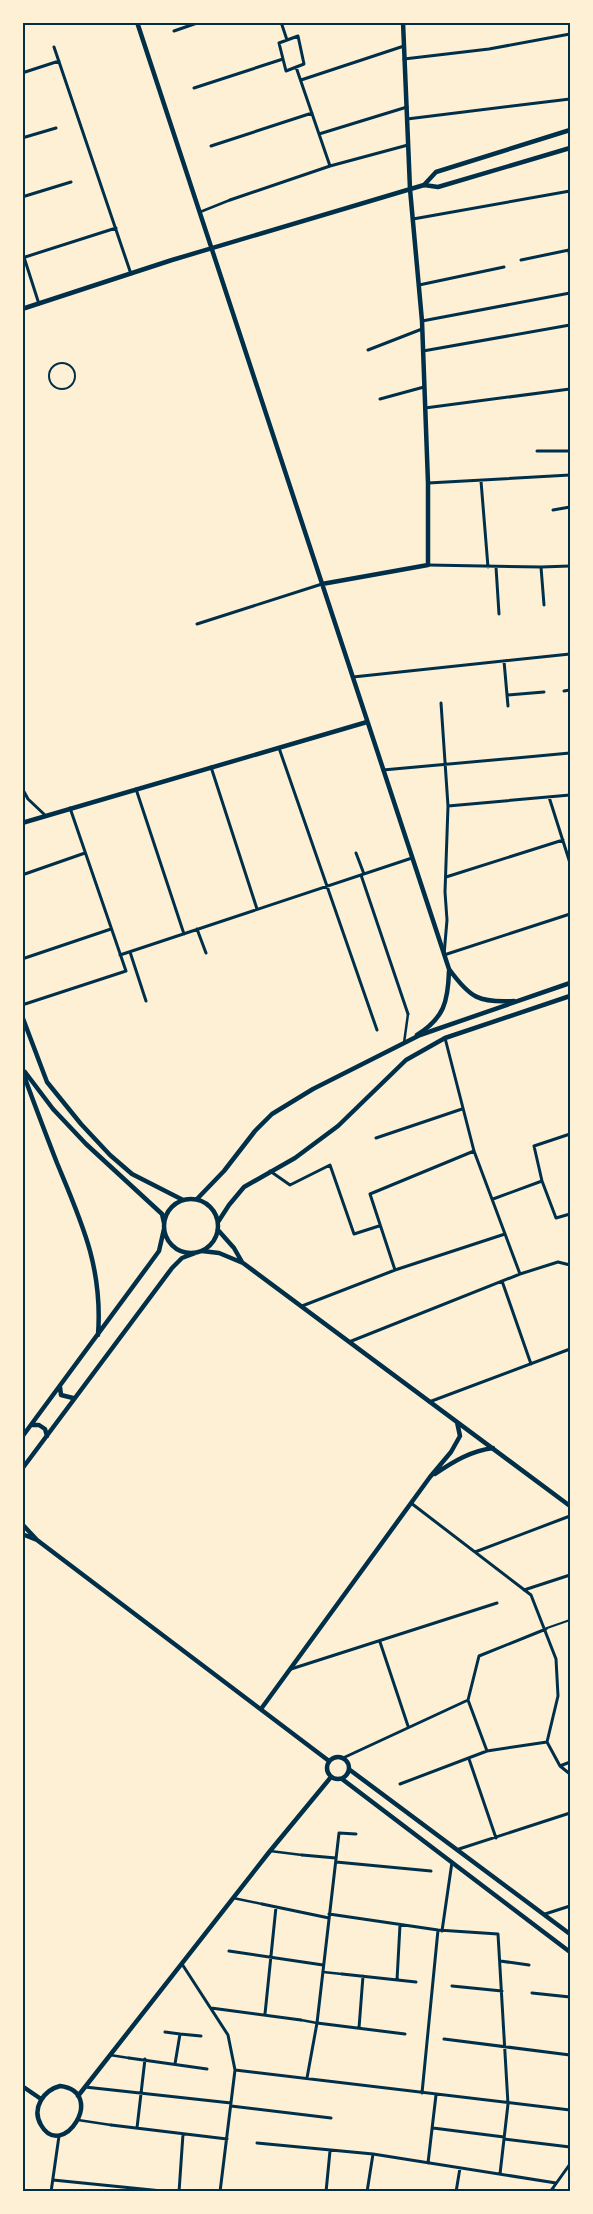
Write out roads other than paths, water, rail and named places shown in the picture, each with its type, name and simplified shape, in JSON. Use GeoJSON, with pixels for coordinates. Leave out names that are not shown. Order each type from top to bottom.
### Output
{"type":"FeatureCollection","features":[{"type":"Feature","properties":{"kind":"street"},"geometry":{"type":"LineString","coordinates":[[137,22],[449,969],[471,995],[490,1002],[514,1002]]}},
{"type":"Feature","properties":{"kind":"street"},"geometry":{"type":"LineString","coordinates":[[174,31],[200,22]]}},
{"type":"Feature","properties":{"kind":"street"},"geometry":{"type":"LineString","coordinates":[[403,22],[410,189],[422,321],[428,483],[428,565]]}},
{"type":"Feature","properties":{"kind":"street"},"geometry":{"type":"LineString","coordinates":[[283,23],[287,40]]}},
{"type":"Feature","properties":{"kind":"street"},"geometry":{"type":"LineString","coordinates":[[404,59],[489,49],[570,34]]}},
{"type":"Feature","properties":{"kind":"street"},"geometry":{"type":"LineString","coordinates":[[298,36],[304,64],[286,71],[279,43],[287,40],[298,36]]}},
{"type":"Feature","properties":{"kind":"street"},"geometry":{"type":"LineString","coordinates":[[301,80],[404,46]]}},
{"type":"Feature","properties":{"kind":"street"},"geometry":{"type":"LineString","coordinates":[[54,48],[131,274]]}},
{"type":"Feature","properties":{"kind":"street"},"geometry":{"type":"LineString","coordinates":[[194,88],[283,60]]}},
{"type":"Feature","properties":{"kind":"street"},"geometry":{"type":"LineString","coordinates":[[22,73],[59,61]]}},
{"type":"Feature","properties":{"kind":"street"},"geometry":{"type":"LineString","coordinates":[[296,67],[330,166]]}},
{"type":"Feature","properties":{"kind":"street"},"geometry":{"type":"LineString","coordinates":[[407,119],[570,99]]}},
{"type":"Feature","properties":{"kind":"street"},"geometry":{"type":"LineString","coordinates":[[319,134],[407,107]]}},
{"type":"Feature","properties":{"kind":"street"},"geometry":{"type":"LineString","coordinates":[[211,146],[312,113]]}},
{"type":"Feature","properties":{"kind":"street"},"geometry":{"type":"LineString","coordinates":[[22,138],[56,128]]}},
{"type":"Feature","properties":{"kind":"street"},"geometry":{"type":"LineString","coordinates":[[22,309],[410,189],[424,184],[436,172],[570,130]]}},
{"type":"Feature","properties":{"kind":"street"},"geometry":{"type":"LineString","coordinates":[[200,212],[330,166],[408,145]]}},
{"type":"Feature","properties":{"kind":"street"},"geometry":{"type":"LineString","coordinates":[[424,184],[438,187],[570,148]]}},
{"type":"Feature","properties":{"kind":"street"},"geometry":{"type":"LineString","coordinates":[[22,197],[71,182]]}},
{"type":"Feature","properties":{"kind":"street"},"geometry":{"type":"LineString","coordinates":[[413,219],[570,190]]}},
{"type":"Feature","properties":{"kind":"street"},"geometry":{"type":"LineString","coordinates":[[24,258],[116,228]]}},
{"type":"Feature","properties":{"kind":"street"},"geometry":{"type":"LineString","coordinates":[[521,260],[570,250],[570,262]]}},
{"type":"Feature","properties":{"kind":"street"},"geometry":{"type":"LineString","coordinates":[[22,251],[39,304]]}},
{"type":"Feature","properties":{"kind":"street"},"geometry":{"type":"LineString","coordinates":[[418,285],[504,267]]}},
{"type":"Feature","properties":{"kind":"street"},"geometry":{"type":"LineString","coordinates":[[422,321],[570,293]]}},
{"type":"Feature","properties":{"kind":"street"},"geometry":{"type":"LineString","coordinates":[[422,351],[570,325]]}},
{"type":"Feature","properties":{"kind":"street"},"geometry":{"type":"LineString","coordinates":[[368,350],[422,329]]}},
{"type":"Feature","properties":{"kind":"street"},"geometry":{"type":"LineString","coordinates":[[380,399],[424,387]]}},
{"type":"Feature","properties":{"kind":"street"},"geometry":{"type":"LineString","coordinates":[[425,408],[570,389]]}},
{"type":"Feature","properties":{"kind":"street"},"geometry":{"type":"LineString","coordinates":[[537,451],[570,452]]}},
{"type":"Feature","properties":{"kind":"street"},"geometry":{"type":"LineString","coordinates":[[428,483],[570,476]]}},
{"type":"Feature","properties":{"kind":"street"},"geometry":{"type":"LineString","coordinates":[[481,481],[488,567]]}},
{"type":"Feature","properties":{"kind":"street"},"geometry":{"type":"LineString","coordinates":[[553,510],[570,507]]}},
{"type":"Feature","properties":{"kind":"street"},"geometry":{"type":"LineString","coordinates":[[197,624],[322,584],[428,565],[540,568],[570,566]]}},
{"type":"Feature","properties":{"kind":"street"},"geometry":{"type":"LineString","coordinates":[[496,567],[499,614]]}},
{"type":"Feature","properties":{"kind":"street"},"geometry":{"type":"LineString","coordinates":[[540,568],[544,605]]}},
{"type":"Feature","properties":{"kind":"street"},"geometry":{"type":"LineString","coordinates":[[353,677],[570,654]]}},
{"type":"Feature","properties":{"kind":"street"},"geometry":{"type":"LineString","coordinates":[[504,661],[508,706]]}},
{"type":"Feature","properties":{"kind":"street"},"geometry":{"type":"LineString","coordinates":[[564,691],[570,690]]}},
{"type":"Feature","properties":{"kind":"street"},"geometry":{"type":"LineString","coordinates":[[507,695],[544,692]]}},
{"type":"Feature","properties":{"kind":"street"},"geometry":{"type":"LineString","coordinates":[[441,703],[448,806],[447,920],[444,955]]}},
{"type":"Feature","properties":{"kind":"street"},"geometry":{"type":"LineString","coordinates":[[22,824],[70,808],[367,722]]}},
{"type":"Feature","properties":{"kind":"street"},"geometry":{"type":"LineString","coordinates":[[279,747],[377,1030]]}},
{"type":"Feature","properties":{"kind":"street"},"geometry":{"type":"LineString","coordinates":[[383,770],[570,753]]}},
{"type":"Feature","properties":{"kind":"street"},"geometry":{"type":"LineString","coordinates":[[211,767],[257,909]]}},
{"type":"Feature","properties":{"kind":"street"},"geometry":{"type":"LineString","coordinates":[[22,788],[28,799],[46,816]]}},
{"type":"Feature","properties":{"kind":"street"},"geometry":{"type":"LineString","coordinates":[[136,789],[184,934]]}},
{"type":"Feature","properties":{"kind":"street"},"geometry":{"type":"LineString","coordinates":[[448,806],[570,795]]}},
{"type":"Feature","properties":{"kind":"street"},"geometry":{"type":"LineString","coordinates":[[549,797],[570,863]]}},
{"type":"Feature","properties":{"kind":"street"},"geometry":{"type":"LineString","coordinates":[[22,1005],[126,971],[70,808]]}},
{"type":"Feature","properties":{"kind":"street"},"geometry":{"type":"LineString","coordinates":[[446,877],[563,840]]}},
{"type":"Feature","properties":{"kind":"street"},"geometry":{"type":"LineString","coordinates":[[22,875],[85,853]]}},
{"type":"Feature","properties":{"kind":"street"},"geometry":{"type":"LineString","coordinates":[[356,853],[408,1014],[405,1042]]}},
{"type":"Feature","properties":{"kind":"street"},"geometry":{"type":"LineString","coordinates":[[120,955],[412,858]]}},
{"type":"Feature","properties":{"kind":"street"},"geometry":{"type":"LineString","coordinates":[[444,955],[570,914]]}},
{"type":"Feature","properties":{"kind":"street"},"geometry":{"type":"LineString","coordinates":[[22,959],[111,929]]}},
{"type":"Feature","properties":{"kind":"street"},"geometry":{"type":"LineString","coordinates":[[197,929],[206,952]]}},
{"type":"Feature","properties":{"kind":"street"},"geometry":{"type":"LineString","coordinates":[[130,952],[146,1001]]}},
{"type":"Feature","properties":{"kind":"street"},"geometry":{"type":"LineString","coordinates":[[405,1042],[432,1025],[443,1010],[448,993],[449,969]]}},
{"type":"Feature","properties":{"kind":"street"},"geometry":{"type":"LineString","coordinates":[[198,1199],[224,1171],[255,1131],[272,1114],[313,1089],[405,1042],[454,1022],[570,982]]}},
{"type":"Feature","properties":{"kind":"street"},"geometry":{"type":"LineString","coordinates":[[218,1222],[244,1187],[295,1158],[338,1126],[406,1060],[445,1038],[570,996]]}},
{"type":"Feature","properties":{"kind":"street"},"geometry":{"type":"LineString","coordinates":[[22,1016],[47,1082],[81,1124],[110,1155],[132,1174],[183,1200]]}},
{"type":"Feature","properties":{"kind":"street"},"geometry":{"type":"LineString","coordinates":[[445,1038],[474,1151],[520,1274]]}},
{"type":"Feature","properties":{"kind":"street"},"geometry":{"type":"LineString","coordinates":[[22,1069],[52,1109],[86,1144],[162,1214],[164,1223],[159,1251],[22,1437]]}},
{"type":"Feature","properties":{"kind":"street"},"geometry":{"type":"LineString","coordinates":[[22,1069],[46,1135],[87,1235],[97,1277],[100,1306],[98,1334]]}},
{"type":"Feature","properties":{"kind":"street"},"geometry":{"type":"LineString","coordinates":[[376,1138],[462,1109]]}},
{"type":"Feature","properties":{"kind":"street"},"geometry":{"type":"LineString","coordinates":[[570,1134],[534,1146],[542,1182],[556,1218],[570,1214]]}},
{"type":"Feature","properties":{"kind":"street"},"geometry":{"type":"LineString","coordinates":[[396,1270],[379,1226],[370,1194],[474,1151]]}},
{"type":"Feature","properties":{"kind":"street"},"geometry":{"type":"LineString","coordinates":[[270,1172],[290,1185],[330,1165],[354,1234],[379,1226]]}},
{"type":"Feature","properties":{"kind":"street"},"geometry":{"type":"LineString","coordinates":[[493,1199],[542,1182]]}},
{"type":"Feature","properties":{"kind":"street"},"geometry":{"type":"LineString","coordinates":[[22,1469],[172,1268],[182,1258],[200,1252],[213,1243],[218,1230],[218,1222],[212,1208],[198,1199],[183,1200],[170,1208],[164,1223]]}},
{"type":"Feature","properties":{"kind":"street"},"geometry":{"type":"LineString","coordinates":[[164,1229],[168,1240],[176,1249],[186,1253],[219,1253],[242,1263],[570,1506]]}},
{"type":"Feature","properties":{"kind":"street"},"geometry":{"type":"LineString","coordinates":[[218,1230],[234,1248],[242,1263]]}},
{"type":"Feature","properties":{"kind":"street"},"geometry":{"type":"LineString","coordinates":[[301,1306],[396,1270],[505,1234]]}},
{"type":"Feature","properties":{"kind":"street"},"geometry":{"type":"LineString","coordinates":[[349,1342],[520,1274],[558,1262],[570,1265]]}},
{"type":"Feature","properties":{"kind":"street"},"geometry":{"type":"LineString","coordinates":[[502,1281],[531,1364]]}},
{"type":"Feature","properties":{"kind":"street"},"geometry":{"type":"LineString","coordinates":[[429,1402],[570,1349]]}},
{"type":"Feature","properties":{"kind":"street"},"geometry":{"type":"LineString","coordinates":[[60,1387],[61,1395],[74,1398]]}},
{"type":"Feature","properties":{"kind":"street"},"geometry":{"type":"LineString","coordinates":[[261,1709],[430,1477],[451,1452],[460,1436],[457,1422]]}},
{"type":"Feature","properties":{"kind":"street"},"geometry":{"type":"LineString","coordinates":[[32,1425],[39,1425],[45,1429],[47,1436]]}},
{"type":"Feature","properties":{"kind":"street"},"geometry":{"type":"LineString","coordinates":[[430,1477],[458,1458],[480,1450],[493,1448]]}},
{"type":"Feature","properties":{"kind":"street"},"geometry":{"type":"LineString","coordinates":[[411,1503],[531,1595],[546,1629],[556,1659],[558,1696],[547,1742],[560,1766],[570,1774]]}},
{"type":"Feature","properties":{"kind":"street"},"geometry":{"type":"LineString","coordinates":[[476,1552],[570,1516]]}},
{"type":"Feature","properties":{"kind":"street"},"geometry":{"type":"LineString","coordinates":[[22,1524],[37,1540],[329,1761]]}},
{"type":"Feature","properties":{"kind":"street"},"geometry":{"type":"LineString","coordinates":[[22,1534],[37,1540]]}},
{"type":"Feature","properties":{"kind":"street"},"geometry":{"type":"LineString","coordinates":[[524,1590],[570,1575]]}},
{"type":"Feature","properties":{"kind":"street"},"geometry":{"type":"LineString","coordinates":[[289,1670],[497,1603]]}},
{"type":"Feature","properties":{"kind":"street"},"geometry":{"type":"LineString","coordinates":[[487,1752],[468,1700],[479,1656],[546,1629]]}},
{"type":"Feature","properties":{"kind":"street"},"geometry":{"type":"LineString","coordinates":[[380,1642],[408,1726]]}},
{"type":"Feature","properties":{"kind":"street"},"geometry":{"type":"LineString","coordinates":[[350,1770],[347,1776],[336,1780],[331,1777],[327,1766],[329,1761],[335,1757],[343,1758],[408,1726],[468,1700]]}},
{"type":"Feature","properties":{"kind":"street"},"geometry":{"type":"LineString","coordinates":[[400,1784],[487,1752],[547,1742]]}},
{"type":"Feature","properties":{"kind":"street"},"geometry":{"type":"LineString","coordinates":[[343,1758],[348,1763],[350,1770],[367,1784],[459,1849],[570,1934]]}},
{"type":"Feature","properties":{"kind":"street"},"geometry":{"type":"LineString","coordinates":[[469,1759],[496,1838]]}},
{"type":"Feature","properties":{"kind":"street"},"geometry":{"type":"LineString","coordinates":[[560,1766],[570,1762]]}},
{"type":"Feature","properties":{"kind":"street"},"geometry":{"type":"LineString","coordinates":[[78,2096],[270,1851],[331,1777]]}},
{"type":"Feature","properties":{"kind":"street"},"geometry":{"type":"LineString","coordinates":[[342,1779],[570,1952]]}},
{"type":"Feature","properties":{"kind":"street"},"geometry":{"type":"LineString","coordinates":[[359,1792],[363,1785],[367,1784]]}},
{"type":"Feature","properties":{"kind":"street"},"geometry":{"type":"LineString","coordinates":[[459,1849],[570,1813]]}},
{"type":"Feature","properties":{"kind":"street"},"geometry":{"type":"LineString","coordinates":[[307,2078],[317,2023],[339,1833],[356,1834]]}},
{"type":"Feature","properties":{"kind":"street"},"geometry":{"type":"LineString","coordinates":[[270,1851],[431,1871]]}},
{"type":"Feature","properties":{"kind":"street"},"geometry":{"type":"LineString","coordinates":[[422,2093],[440,1931],[452,1862]]}},
{"type":"Feature","properties":{"kind":"street"},"geometry":{"type":"LineString","coordinates":[[233,1898],[329,1916],[440,1931],[498,1934],[508,2104],[500,2174]]}},
{"type":"Feature","properties":{"kind":"street"},"geometry":{"type":"LineString","coordinates":[[545,1914],[570,1906]]}},
{"type":"Feature","properties":{"kind":"street"},"geometry":{"type":"LineString","coordinates":[[265,2014],[276,1907]]}},
{"type":"Feature","properties":{"kind":"street"},"geometry":{"type":"LineString","coordinates":[[397,1980],[400,1925]]}},
{"type":"Feature","properties":{"kind":"street"},"geometry":{"type":"LineString","coordinates":[[229,1951],[323,1966]]}},
{"type":"Feature","properties":{"kind":"street"},"geometry":{"type":"LineString","coordinates":[[500,1961],[529,1965]]}},
{"type":"Feature","properties":{"kind":"street"},"geometry":{"type":"LineString","coordinates":[[182,1964],[228,2035],[235,2070],[220,2192]]}},
{"type":"Feature","properties":{"kind":"street"},"geometry":{"type":"LineString","coordinates":[[323,1972],[416,1982]]}},
{"type":"Feature","properties":{"kind":"street"},"geometry":{"type":"LineString","coordinates":[[358,2028],[363,1976]]}},
{"type":"Feature","properties":{"kind":"street"},"geometry":{"type":"LineString","coordinates":[[452,1986],[502,1991]]}},
{"type":"Feature","properties":{"kind":"street"},"geometry":{"type":"LineString","coordinates":[[532,1993],[570,1996]]}},
{"type":"Feature","properties":{"kind":"street"},"geometry":{"type":"LineString","coordinates":[[210,2008],[405,2034]]}},
{"type":"Feature","properties":{"kind":"street"},"geometry":{"type":"LineString","coordinates":[[165,2032],[201,2036]]}},
{"type":"Feature","properties":{"kind":"street"},"geometry":{"type":"LineString","coordinates":[[175,2064],[180,2034]]}},
{"type":"Feature","properties":{"kind":"street"},"geometry":{"type":"LineString","coordinates":[[444,2038],[570,2055]]}},
{"type":"Feature","properties":{"kind":"street"},"geometry":{"type":"LineString","coordinates":[[110,2055],[207,2069]]}},
{"type":"Feature","properties":{"kind":"street"},"geometry":{"type":"LineString","coordinates":[[137,2128],[145,2059]]}},
{"type":"Feature","properties":{"kind":"street"},"geometry":{"type":"LineString","coordinates":[[235,2070],[570,2110]]}},
{"type":"Feature","properties":{"kind":"street"},"geometry":{"type":"LineString","coordinates":[[22,2086],[41,2099]]}},
{"type":"Feature","properties":{"kind":"street"},"geometry":{"type":"LineString","coordinates":[[60,2086],[74,2090],[78,2096],[81,2108],[78,2120],[73,2127],[59,2135],[46,2132],[38,2121],[38,2106],[46,2092],[60,2086]]}},
{"type":"Feature","properties":{"kind":"street"},"geometry":{"type":"LineString","coordinates":[[85,2088],[331,2118]]}},
{"type":"Feature","properties":{"kind":"street"},"geometry":{"type":"LineString","coordinates":[[428,2163],[436,2095]]}},
{"type":"Feature","properties":{"kind":"street"},"geometry":{"type":"LineString","coordinates":[[78,2120],[227,2139]]}},
{"type":"Feature","properties":{"kind":"street"},"geometry":{"type":"LineString","coordinates":[[433,2128],[570,2147]]}},
{"type":"Feature","properties":{"kind":"street"},"geometry":{"type":"LineString","coordinates":[[179,2192],[183,2134]]}},
{"type":"Feature","properties":{"kind":"street"},"geometry":{"type":"LineString","coordinates":[[52,2192],[59,2135]]}},
{"type":"Feature","properties":{"kind":"street"},"geometry":{"type":"LineString","coordinates":[[257,2143],[373,2154],[556,2183]]}},
{"type":"Feature","properties":{"kind":"street"},"geometry":{"type":"LineString","coordinates":[[326,2192],[330,2151]]}},
{"type":"Feature","properties":{"kind":"street"},"geometry":{"type":"LineString","coordinates":[[367,2192],[373,2154]]}},
{"type":"Feature","properties":{"kind":"street"},"geometry":{"type":"LineString","coordinates":[[559,2192],[551,2190],[570,2164]]}},
{"type":"Feature","properties":{"kind":"street"},"geometry":{"type":"LineString","coordinates":[[456,2192],[460,2168]]}},
{"type":"Feature","properties":{"kind":"street"},"geometry":{"type":"LineString","coordinates":[[53,2180],[172,2192]]}},
{"type":"Feature","properties":{"kind":"lane"},"geometry":{"type":"LineString","coordinates":[[63,363],[73,369],[75,377],[69,387],[61,389],[51,382],[49,374],[52,367],[63,363]]}},
{"type":"Feature","properties":{"kind":"lane"},"geometry":{"type":"LineString","coordinates":[[546,1629],[570,1620]]}}]}
